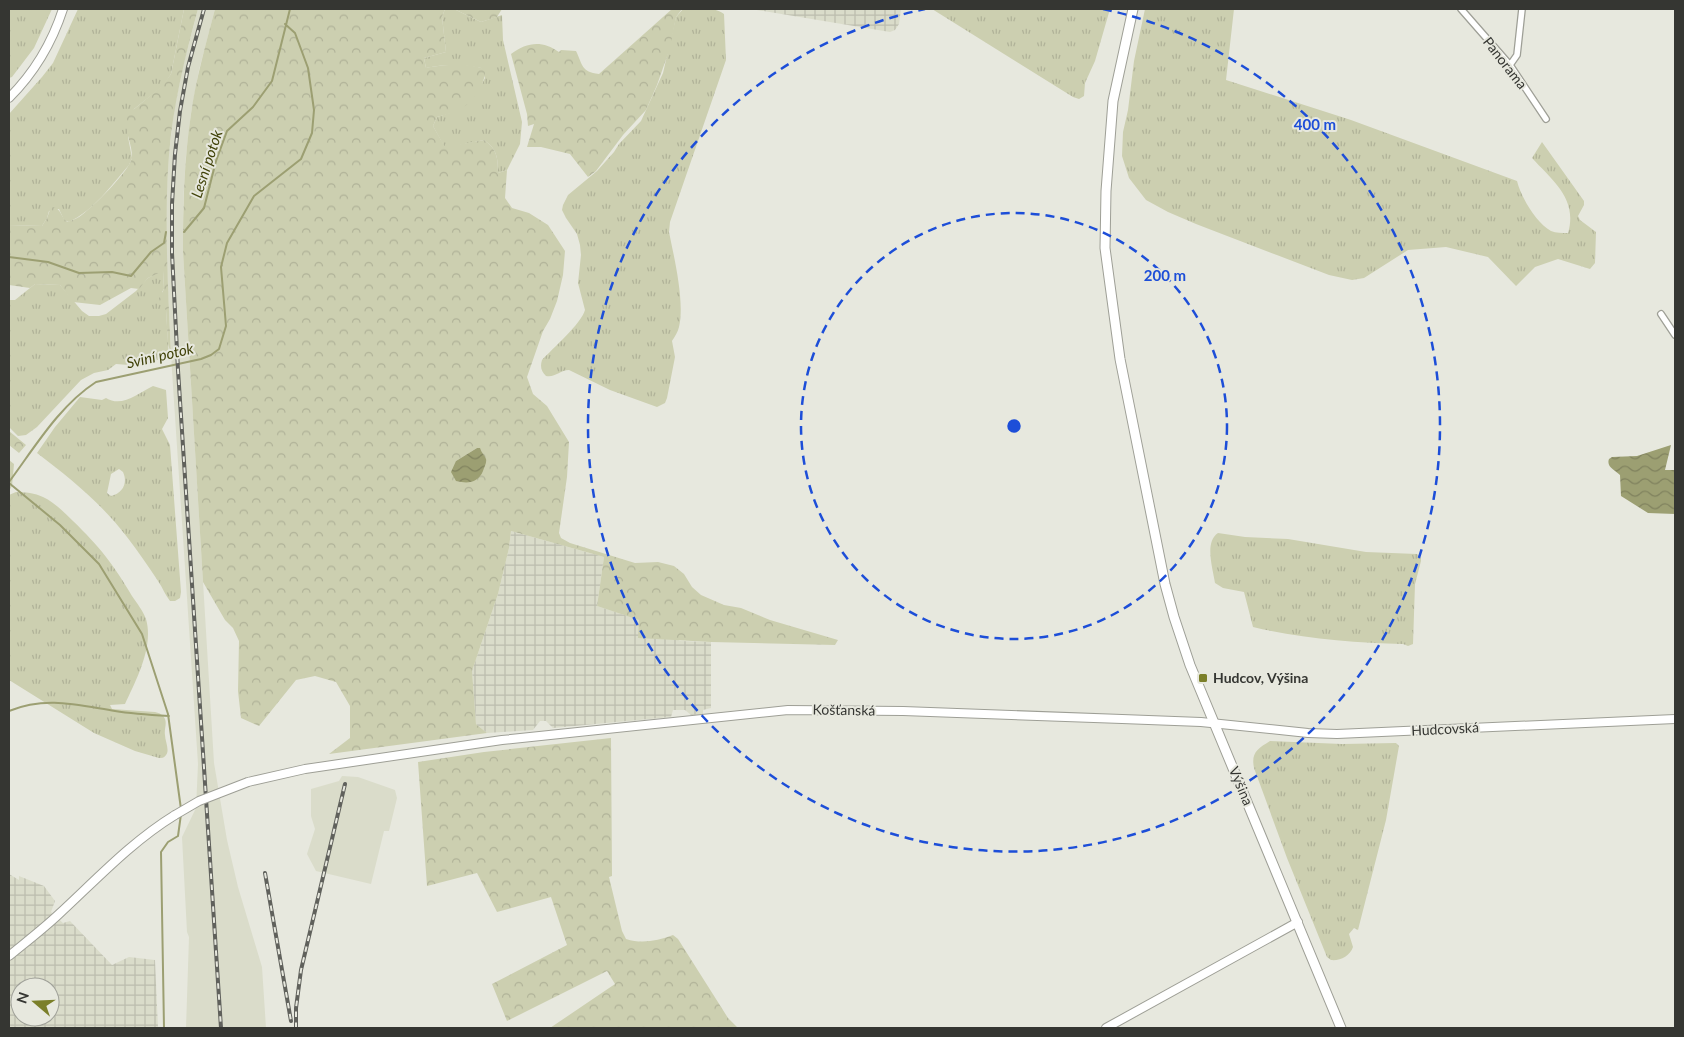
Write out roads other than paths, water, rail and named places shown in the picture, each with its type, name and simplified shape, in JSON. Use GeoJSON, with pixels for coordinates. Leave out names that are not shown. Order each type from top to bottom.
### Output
{"type":"FeatureCollection","features":[{"type":"Feature","properties":{"kind":"main road","name":"Výšina"},"geometry":{"type":"LineString","coordinates":[[1133,9],[1112,108],[1106,212],[1106,259],[1112,311],[1124,380],[1167,591],[1185,650],[1341,1028]]}},
{"type":"Feature","properties":{"kind":"street"},"geometry":{"type":"LineString","coordinates":[[9,98],[27,78],[43,54],[63,9]]}},
{"type":"Feature","properties":{"kind":"street","name":"Panorama"},"geometry":{"type":"LineString","coordinates":[[1461,9],[1510,65],[1546,119]]}},
{"type":"Feature","properties":{"kind":"street"},"geometry":{"type":"LineString","coordinates":[[1510,65],[1516,55],[1522,9]]}},
{"type":"Feature","properties":{"kind":"street"},"geometry":{"type":"LineString","coordinates":[[1661,314],[1675,335]]}},
{"type":"Feature","properties":{"kind":"street","name":"Košťanská"},"geometry":{"type":"LineString","coordinates":[[9,956],[45,927],[124,853],[155,828],[205,798],[248,782],[292,772],[473,744],[755,712],[795,710],[1122,718],[1216,724]]}},
{"type":"Feature","properties":{"kind":"street","name":"Hudcovská"},"geometry":{"type":"LineString","coordinates":[[1216,724],[1337,734],[1675,719]]}},
{"type":"Feature","properties":{"kind":"street"},"geometry":{"type":"LineString","coordinates":[[1106,1028],[1298,922]]}},
{"type":"Feature","properties":{"kind":"water"},"geometry":{"type":"Polygon","coordinates":[[[1671,445],[1665,470],[1675,470],[1675,514],[1648,513],[1621,496],[1620,475],[1610,466],[1609,459],[1612,457],[1637,456],[1671,445]]]}},
{"type":"Feature","properties":{"kind":"water"},"geometry":{"type":"Polygon","coordinates":[[[480,448],[486,459],[481,475],[472,482],[456,481],[451,472],[456,461],[480,448]]]}},
{"type":"Feature","properties":{"kind":"waterway","name":"Lesní potok"},"geometry":{"type":"LineString","coordinates":[[184,232],[204,208],[216,161],[227,131],[253,107],[272,81],[290,9]]}},
{"type":"Feature","properties":{"kind":"waterway","name":"Sviní potok"},"geometry":{"type":"LineString","coordinates":[[9,482],[59,415],[70,403],[96,382],[201,359],[219,349],[226,326],[221,267],[227,243],[254,196],[301,159],[312,133],[314,110],[308,68],[295,33],[285,24]]}},
{"type":"Feature","properties":{"kind":"waterway","name":"Lesní potok"},"geometry":{"type":"LineString","coordinates":[[9,257],[48,262],[79,273],[112,272],[131,276],[151,252],[164,243],[166,232]]}},
{"type":"Feature","properties":{"kind":"waterway"},"geometry":{"type":"LineString","coordinates":[[9,483],[60,525],[99,564],[142,634],[168,714],[181,809]]}},
{"type":"Feature","properties":{"kind":"waterway"},"geometry":{"type":"LineString","coordinates":[[9,711],[36,704],[62,703],[128,713],[169,716]]}},
{"type":"Feature","properties":{"kind":"waterway"},"geometry":{"type":"LineString","coordinates":[[164,1028],[161,852],[168,842],[178,836],[181,814]]}},
{"type":"Feature","properties":{"kind":"railway"},"geometry":{"type":"LineString","coordinates":[[204,9],[188,67],[180,111],[172,204],[172,253],[221,1028]]}},
{"type":"Feature","properties":{"kind":"railway"},"geometry":{"type":"LineString","coordinates":[[296,1028],[296,1008],[301,970],[345,784]]}},
{"type":"Feature","properties":{"kind":"railway"},"geometry":{"type":"LineString","coordinates":[[265,873],[291,1021]]}},
{"type":"Feature","properties":{"kind":"place","name":"Hudcov, Výšina"},"geometry":{"type":"Point","coordinates":[1203,678]}}]}
